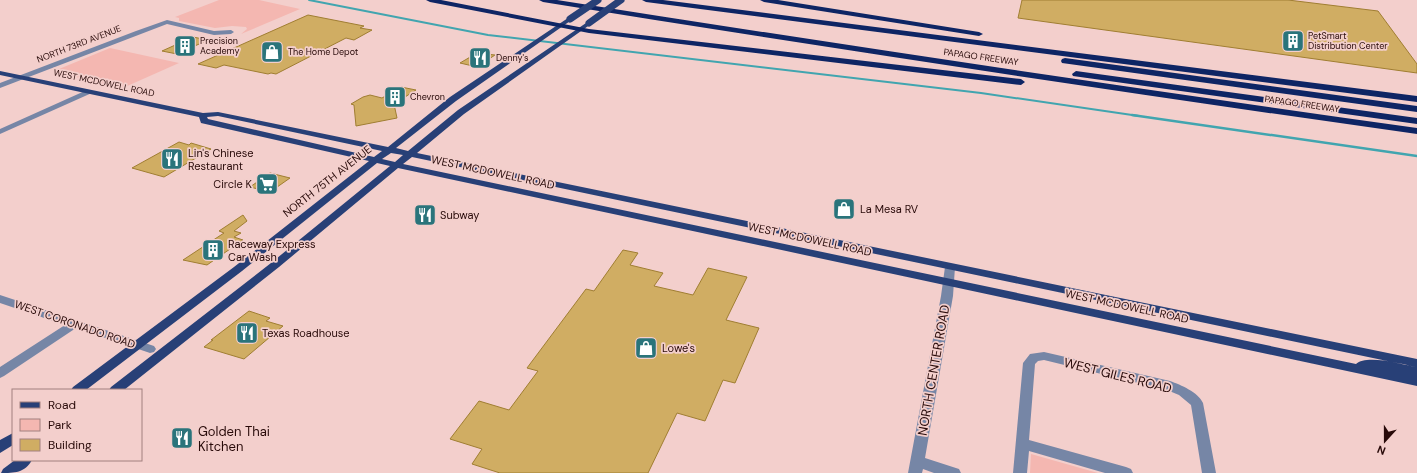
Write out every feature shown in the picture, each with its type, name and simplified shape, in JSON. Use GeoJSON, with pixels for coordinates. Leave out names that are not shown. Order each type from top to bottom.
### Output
{"type":"FeatureCollection","features":[{"type":"Feature","properties":{"kind":"highway"},"geometry":{"type":"LineString","coordinates":[[430,0],[579,29],[1139,96],[1195,100]]}},
{"type":"Feature","properties":{"kind":"highway","name":"PAPAGO FREEWAY"},"geometry":{"type":"LineString","coordinates":[[543,0],[813,43],[1195,100],[1417,130]]}},
{"type":"Feature","properties":{"kind":"highway","name":"PAPAGO FREEWAY"},"geometry":{"type":"LineString","coordinates":[[646,0],[1413,99]]}},
{"type":"Feature","properties":{"kind":"highway"},"geometry":{"type":"LineString","coordinates":[[764,0],[1136,58],[1367,88],[1413,99]]}},
{"type":"Feature","properties":{"kind":"highway"},"geometry":{"type":"LineString","coordinates":[[863,27],[920,40],[1046,59],[1417,109]]}},
{"type":"Feature","properties":{"kind":"highway"},"geometry":{"type":"LineString","coordinates":[[813,43],[899,50],[1012,64],[1417,121]]}},
{"type":"Feature","properties":{"kind":"main road","name":"NORTH 75TH AVENUE"},"geometry":{"type":"LineString","coordinates":[[78,389],[238,269],[475,83],[598,0]]}},
{"type":"Feature","properties":{"kind":"main road"},"geometry":{"type":"LineString","coordinates":[[116,389],[275,265],[395,164],[466,108],[621,0]]}},
{"type":"Feature","properties":{"kind":"main road"},"geometry":{"type":"LineString","coordinates":[[506,80],[504,76],[507,69],[527,54],[530,47]]}},
{"type":"Feature","properties":{"kind":"main road","name":"WEST MCDOWELL ROAD"},"geometry":{"type":"LineString","coordinates":[[0,73],[203,116],[218,114],[1417,363]]}},
{"type":"Feature","properties":{"kind":"main road","name":"WEST MCDOWELL ROAD"},"geometry":{"type":"LineString","coordinates":[[203,116],[204,121],[376,160],[1417,381]]}},
{"type":"Feature","properties":{"kind":"main road"},"geometry":{"type":"LineString","coordinates":[[1260,331],[1265,349]]}},
{"type":"Feature","properties":{"kind":"main road"},"geometry":{"type":"LineString","coordinates":[[1347,366],[1378,364],[1417,372]]}},
{"type":"Feature","properties":{"kind":"main road"},"geometry":{"type":"LineString","coordinates":[[0,447],[12,439]]}},
{"type":"Feature","properties":{"kind":"main road"},"geometry":{"type":"LineString","coordinates":[[8,473],[24,461]]}},
{"type":"Feature","properties":{"kind":"street","name":"NORTH 73RD AVENUE"},"geometry":{"type":"LineString","coordinates":[[0,86],[167,22],[214,33],[231,32]]}},
{"type":"Feature","properties":{"kind":"street"},"geometry":{"type":"LineString","coordinates":[[0,132],[90,92]]}},
{"type":"Feature","properties":{"kind":"street","name":"NORTH CENTER ROAD"},"geometry":{"type":"LineString","coordinates":[[916,467],[949,282],[950,267]]}},
{"type":"Feature","properties":{"kind":"street","name":"WEST CORONADO ROAD"},"geometry":{"type":"LineString","coordinates":[[0,299],[150,349]]}},
{"type":"Feature","properties":{"kind":"street"},"geometry":{"type":"LineString","coordinates":[[0,374],[74,324]]}},
{"type":"Feature","properties":{"kind":"street","name":"WEST GILES ROAD"},"geometry":{"type":"LineString","coordinates":[[1023,444],[1029,363],[1034,357],[1044,356],[1170,386],[1183,392],[1197,403],[1209,473]]}},
{"type":"Feature","properties":{"kind":"street"},"geometry":{"type":"LineString","coordinates":[[1020,473],[1023,444],[1126,473]]}},
{"type":"Feature","properties":{"kind":"street"},"geometry":{"type":"LineString","coordinates":[[916,467],[954,473]]}},
{"type":"Feature","properties":{"kind":"green space"},"geometry":{"type":"Polygon","coordinates":[[[219,0],[259,0],[300,9],[241,34],[247,29],[246,27],[232,26],[215,28],[179,21],[179,18],[175,17],[219,0]]]}},
{"type":"Feature","properties":{"kind":"green space"},"geometry":{"type":"Polygon","coordinates":[[[110,48],[179,63],[125,87],[56,73],[59,69],[110,48]]]}},
{"type":"Feature","properties":{"kind":"green space"},"geometry":{"type":"Polygon","coordinates":[[[1031,454],[1098,473],[1030,473],[1031,454]]]}},
{"type":"Feature","properties":{"kind":"building","name":"PetSmart Distribution Center"},"geometry":{"type":"Polygon","coordinates":[[[1022,0],[1288,0],[1378,11],[1417,64],[1417,73],[1018,18],[1022,0]]]}},
{"type":"Feature","properties":{"kind":"building","name":"The Home Depot"},"geometry":{"type":"Polygon","coordinates":[[[308,15],[364,26],[360,28],[372,30],[354,40],[346,38],[276,74],[268,74],[224,65],[216,68],[198,64],[308,15]]]}},
{"type":"Feature","properties":{"kind":"building","name":"Precision Academy"},"geometry":{"type":"Polygon","coordinates":[[[193,37],[208,40],[177,54],[162,51],[193,37]]]}},
{"type":"Feature","properties":{"kind":"building","name":"Denny's"},"geometry":{"type":"Polygon","coordinates":[[[477,53],[495,55],[477,67],[460,63],[477,53]]]}},
{"type":"Feature","properties":{"kind":"building"},"geometry":{"type":"Polygon","coordinates":[[[401,87],[416,90],[394,104],[397,118],[356,126],[354,105],[351,104],[370,95],[382,98],[401,87]]]}},
{"type":"Feature","properties":{"kind":"building","name":"Lin's Chinese Restaurant"},"geometry":{"type":"Polygon","coordinates":[[[179,142],[189,145],[191,143],[211,149],[164,177],[132,168],[179,142]]]}},
{"type":"Feature","properties":{"kind":"building","name":"Circle K"},"geometry":{"type":"Polygon","coordinates":[[[270,173],[290,178],[270,192],[250,187],[270,173]]]}},
{"type":"Feature","properties":{"kind":"building","name":"Raceway Express Car Wash"},"geometry":{"type":"Polygon","coordinates":[[[243,215],[247,221],[234,231],[241,233],[234,237],[243,240],[207,265],[183,260],[224,233],[219,231],[243,215]]]}},
{"type":"Feature","properties":{"kind":"building","name":"Lowe's"},"geometry":{"type":"Polygon","coordinates":[[[623,250],[638,253],[630,265],[663,273],[654,286],[693,295],[708,268],[747,277],[726,320],[759,328],[735,383],[723,380],[705,421],[677,413],[648,473],[500,473],[472,464],[482,449],[450,439],[479,401],[509,410],[538,371],[527,368],[586,289],[594,291],[623,250]]]}},
{"type":"Feature","properties":{"kind":"building","name":"Texas Roadhouse"},"geometry":{"type":"Polygon","coordinates":[[[249,311],[270,318],[266,321],[283,326],[244,359],[204,347],[213,340],[211,340],[249,311]]]}},
{"type":"Feature","properties":{"kind":"waterway"},"geometry":{"type":"LineString","coordinates":[[309,0],[488,35],[981,93],[1139,116]]}},
{"type":"Feature","properties":{"kind":"waterway"},"geometry":{"type":"LineString","coordinates":[[1132,115],[1417,156]]}},
{"type":"Feature","properties":{"kind":"place","name":"PetSmart Distribution Center"},"geometry":{"type":"Point","coordinates":[1293,41]}},
{"type":"Feature","properties":{"kind":"place","name":"Precision Academy"},"geometry":{"type":"Point","coordinates":[185,46]}},
{"type":"Feature","properties":{"kind":"place","name":"The Home Depot"},"geometry":{"type":"Point","coordinates":[272,52]}},
{"type":"Feature","properties":{"kind":"place","name":"Denny's"},"geometry":{"type":"Point","coordinates":[480,58]}},
{"type":"Feature","properties":{"kind":"place","name":"Chevron"},"geometry":{"type":"Point","coordinates":[395,97]}},
{"type":"Feature","properties":{"kind":"place","name":"Lin's Chinese Restaurant"},"geometry":{"type":"Point","coordinates":[172,159]}},
{"type":"Feature","properties":{"kind":"place","name":"Circle K"},"geometry":{"type":"Point","coordinates":[267,184]}},
{"type":"Feature","properties":{"kind":"place","name":"La Mesa RV"},"geometry":{"type":"Point","coordinates":[844,209]}},
{"type":"Feature","properties":{"kind":"place","name":"Subway"},"geometry":{"type":"Point","coordinates":[425,215]}},
{"type":"Feature","properties":{"kind":"place","name":"Raceway Express Car Wash"},"geometry":{"type":"Point","coordinates":[213,250]}},
{"type":"Feature","properties":{"kind":"place","name":"Texas Roadhouse"},"geometry":{"type":"Point","coordinates":[247,333]}},
{"type":"Feature","properties":{"kind":"place","name":"Lowe's"},"geometry":{"type":"Point","coordinates":[646,348]}},
{"type":"Feature","properties":{"kind":"place","name":"Golden Thai Kitchen"},"geometry":{"type":"Point","coordinates":[182,438]}}]}
